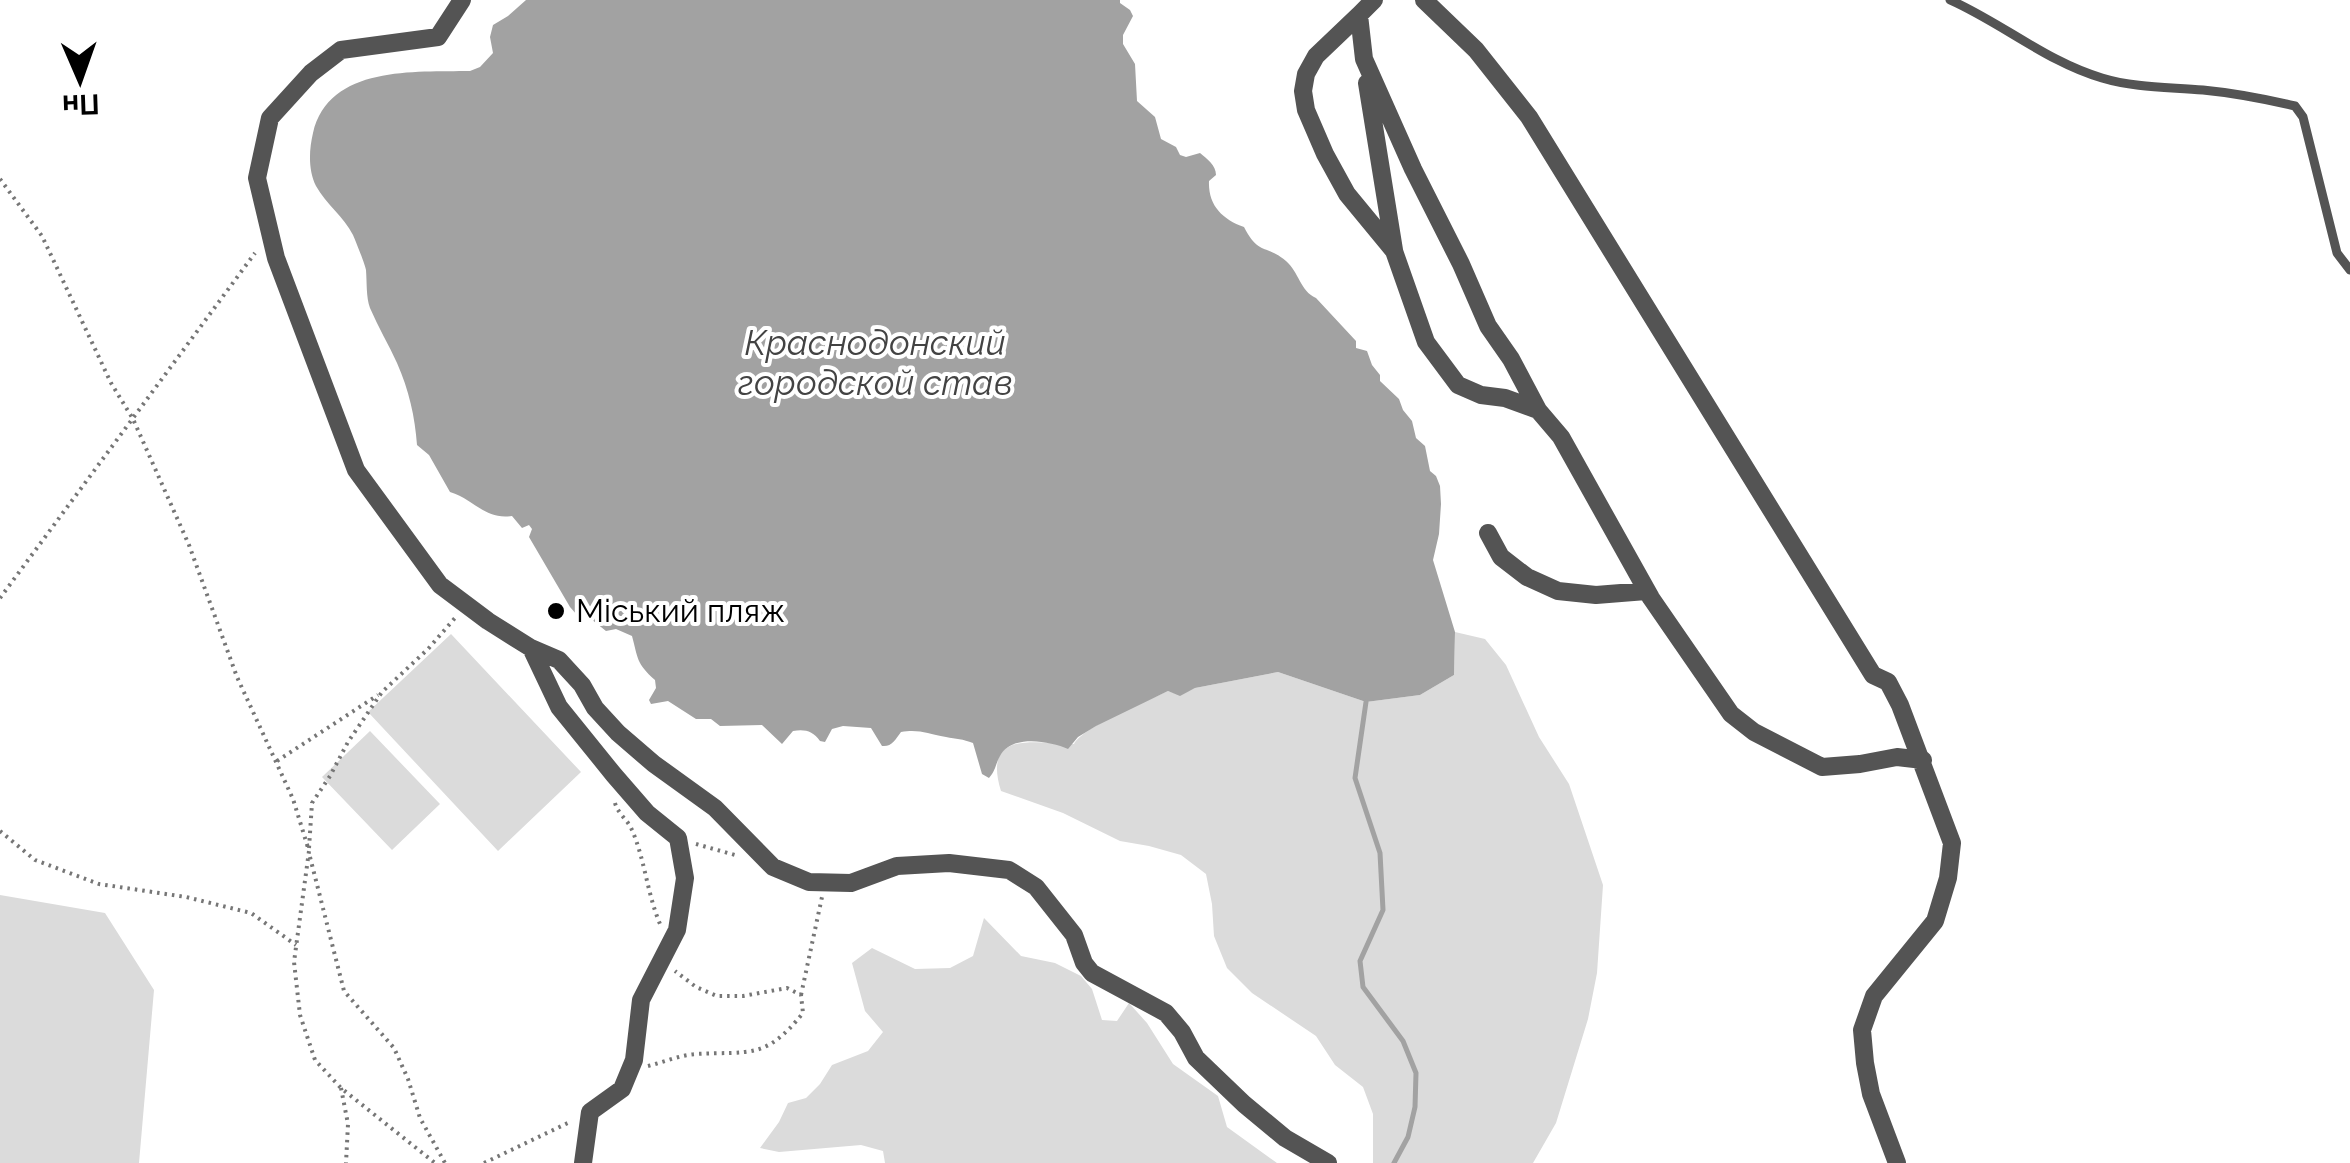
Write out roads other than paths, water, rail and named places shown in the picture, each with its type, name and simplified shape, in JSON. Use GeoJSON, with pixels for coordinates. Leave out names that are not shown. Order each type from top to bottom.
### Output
{"type":"FeatureCollection","features":[{"type":"Feature","properties":{"kind":"street"},"geometry":{"type":"LineString","coordinates":[[462,0],[438,37],[341,50],[312,73],[270,118],[257,178],[276,258],[356,470],[440,585],[531,648],[559,660],[618,733],[715,808],[773,867],[808,882],[851,883],[897,866],[950,863],[1009,870],[1036,887],[1074,935],[1092,973],[1166,1012],[1196,1058],[1244,1104],[1285,1138],[1328,1163]]}},
{"type":"Feature","properties":{"kind":"street"},"geometry":{"type":"LineString","coordinates":[[1374,0],[1316,56],[1306,74],[1304,91],[1306,110],[1347,194],[1394,251]]}},
{"type":"Feature","properties":{"kind":"street"},"geometry":{"type":"LineString","coordinates":[[1424,0],[1476,50],[1529,118],[1873,675],[1888,682],[1923,760],[1952,843],[1948,878],[1935,921],[1874,996],[1862,1030],[1872,1094],[1897,1163]]}},
{"type":"Feature","properties":{"kind":"street"},"geometry":{"type":"LineString","coordinates":[[1360,15],[1394,251],[1426,342],[1458,385],[1538,410]]}},
{"type":"Feature","properties":{"kind":"street"},"geometry":{"type":"LineString","coordinates":[[1364,59],[1488,326],[1538,410],[1561,437],[1646,591],[1731,714],[1754,732],[1822,767],[1897,756],[1923,760]]}},
{"type":"Feature","properties":{"kind":"street"},"geometry":{"type":"LineString","coordinates":[[1488,533],[1501,557],[1527,578],[1558,591],[1596,595],[1646,591]]}},
{"type":"Feature","properties":{"kind":"street"},"geometry":{"type":"LineString","coordinates":[[531,648],[558,707],[648,813],[678,838],[686,878],[677,930],[641,1000],[634,1060],[622,1089],[590,1112],[584,1163]]}},
{"type":"Feature","properties":{"kind":"lane"},"geometry":{"type":"LineString","coordinates":[[1950,0],[2051,57],[2101,78],[2136,86],[2208,90],[2295,106],[2303,117],[2337,253],[2350,270]]}},
{"type":"Feature","properties":{"kind":"water","name":"Краснодонский городской став"},"geometry":{"type":"Polygon","coordinates":[[[526,0],[1120,0],[1133,16],[1123,35],[1123,44],[1135,64],[1137,101],[1155,117],[1161,139],[1176,147],[1180,155],[1200,153],[1211,162],[1216,175],[1209,181],[1209,190],[1218,210],[1244,227],[1259,246],[1286,261],[1306,291],[1356,341],[1356,348],[1367,351],[1380,381],[1399,399],[1412,421],[1416,438],[1425,446],[1430,471],[1440,486],[1439,534],[1433,560],[1455,632],[1454,675],[1420,695],[1366,702],[1278,672],[1195,688],[1180,696],[1168,691],[1096,726],[1068,749],[1041,742],[1013,744],[1000,756],[989,778],[982,774],[973,743],[963,740],[908,731],[882,746],[871,728],[843,726],[832,729],[825,742],[797,730],[782,744],[762,725],[720,726],[711,719],[696,719],[668,701],[651,704],[655,680],[641,664],[632,636],[616,629],[606,631],[591,619],[577,615],[529,537],[529,525],[522,528],[512,516],[494,515],[450,492],[429,455],[417,445],[405,383],[369,304],[360,253],[349,228],[320,193],[312,173],[313,133],[322,111],[337,95],[377,77],[470,71],[480,67],[493,53],[493,25],[526,0]]]}},
{"type":"Feature","properties":{"kind":"waterway"},"geometry":{"type":"LineString","coordinates":[[1366,702],[1355,778],[1380,853],[1383,910],[1360,961],[1363,987],[1403,1041],[1416,1073],[1415,1107],[1408,1137],[1394,1163]]}},
{"type":"Feature","properties":{"kind":"place","name":"Міський пляж"},"geometry":{"type":"Point","coordinates":[556,611]}}]}
